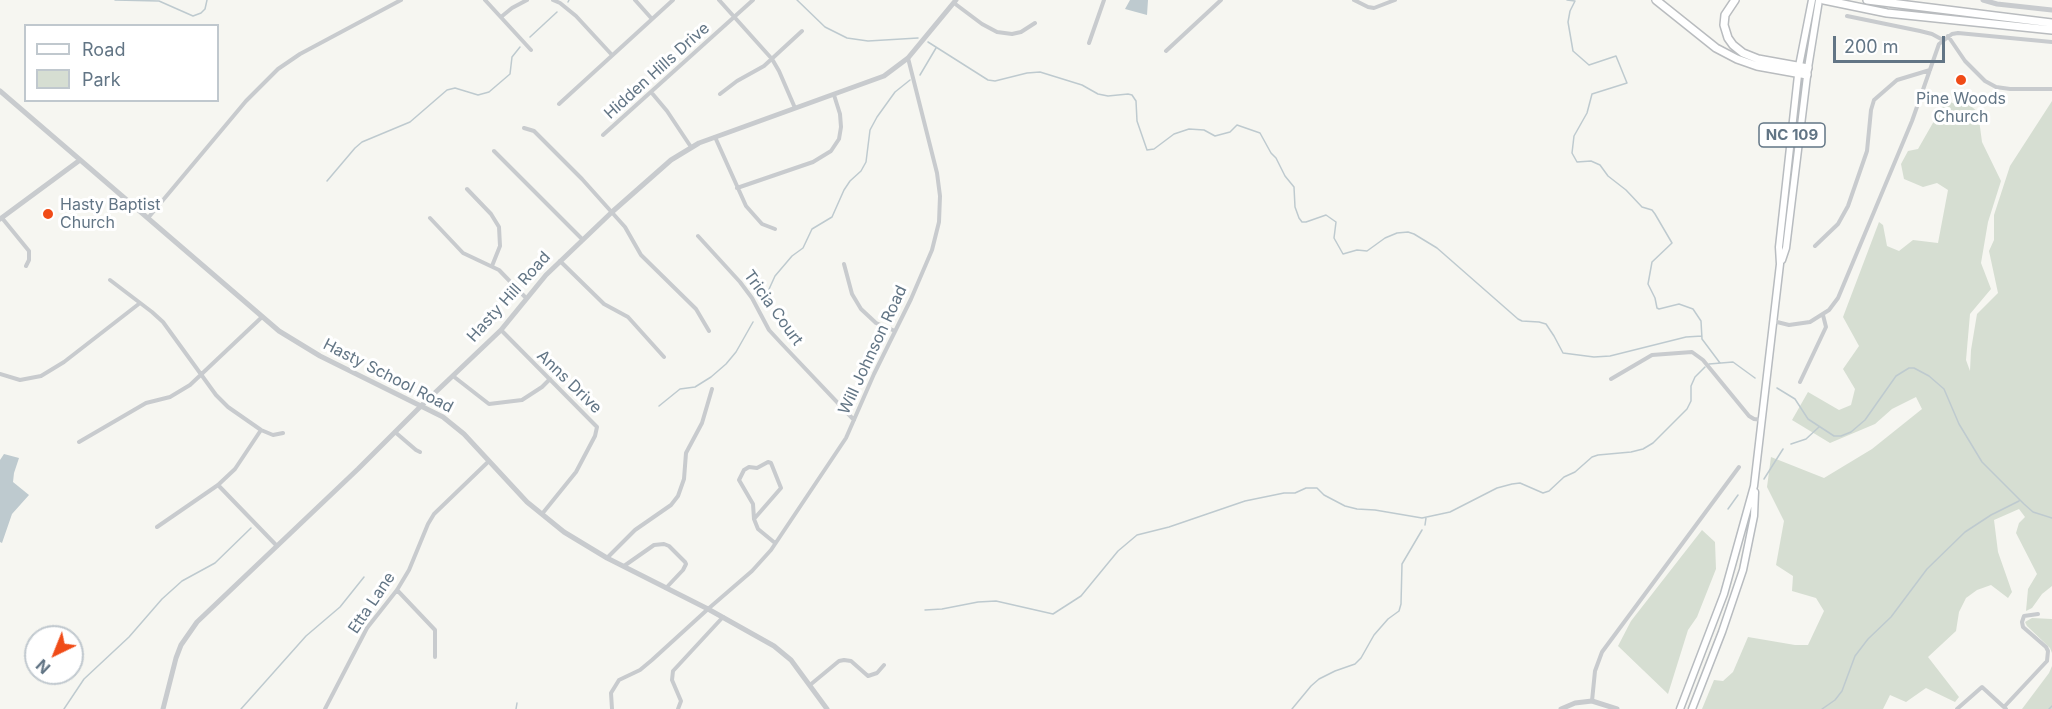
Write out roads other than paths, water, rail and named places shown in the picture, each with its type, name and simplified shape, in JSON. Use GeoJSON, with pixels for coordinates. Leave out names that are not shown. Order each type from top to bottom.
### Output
{"type":"FeatureCollection","features":[{"type":"Feature","properties":{"kind":"highway"},"geometry":{"type":"LineString","coordinates":[[1656,0],[1716,48],[1757,66],[1808,71]]}},
{"type":"Feature","properties":{"kind":"highway"},"geometry":{"type":"LineString","coordinates":[[1735,0],[1725,15],[1724,25],[1733,45],[1743,53],[1758,59],[1799,70]]}},
{"type":"Feature","properties":{"kind":"highway"},"geometry":{"type":"LineString","coordinates":[[1822,0],[1887,13],[2052,30]]}},
{"type":"Feature","properties":{"kind":"highway"},"geometry":{"type":"LineString","coordinates":[[1867,0],[2052,22]]}},
{"type":"Feature","properties":{"kind":"main road","name":"NC 109"},"geometry":{"type":"LineString","coordinates":[[1680,709],[1724,594],[1754,486],[1780,264],[1779,247],[1799,70],[1813,6],[1822,0]]}},
{"type":"Feature","properties":{"kind":"main road","name":"NC 109"},"geometry":{"type":"LineString","coordinates":[[1780,264],[1786,248],[1808,71],[1813,6]]}},
{"type":"Feature","properties":{"kind":"main road","name":"NC 109"},"geometry":{"type":"LineString","coordinates":[[1692,709],[1743,570],[1754,516],[1754,486]]}},
{"type":"Feature","properties":{"kind":"street"},"geometry":{"type":"LineString","coordinates":[[148,218],[246,101],[273,74],[300,54],[401,0]]}},
{"type":"Feature","properties":{"kind":"street"},"geometry":{"type":"LineString","coordinates":[[485,0],[531,50]]}},
{"type":"Feature","properties":{"kind":"street"},"geometry":{"type":"LineString","coordinates":[[501,17],[527,0]]}},
{"type":"Feature","properties":{"kind":"street"},"geometry":{"type":"LineString","coordinates":[[553,0],[576,16],[612,55]]}},
{"type":"Feature","properties":{"kind":"street"},"geometry":{"type":"LineString","coordinates":[[635,0],[652,19]]}},
{"type":"Feature","properties":{"kind":"street"},"geometry":{"type":"LineString","coordinates":[[559,104],[674,0]]}},
{"type":"Feature","properties":{"kind":"street"},"geometry":{"type":"LineString","coordinates":[[719,0],[772,59],[795,108]]}},
{"type":"Feature","properties":{"kind":"street","name":"Hidden Hills Drive"},"geometry":{"type":"LineString","coordinates":[[603,135],[753,0]]}},
{"type":"Feature","properties":{"kind":"street"},"geometry":{"type":"LineString","coordinates":[[1089,43],[1104,0]]}},
{"type":"Feature","properties":{"kind":"street"},"geometry":{"type":"LineString","coordinates":[[1166,51],[1221,0]]}},
{"type":"Feature","properties":{"kind":"street"},"geometry":{"type":"LineString","coordinates":[[1354,0],[1368,8],[1376,8],[1395,0]]}},
{"type":"Feature","properties":{"kind":"street"},"geometry":{"type":"LineString","coordinates":[[1983,0],[1997,4],[2052,10]]}},
{"type":"Feature","properties":{"kind":"street"},"geometry":{"type":"LineString","coordinates":[[955,2],[982,24],[997,32],[1012,34],[1035,24]]}},
{"type":"Feature","properties":{"kind":"street","name":"Hasty Hill Road"},"geometry":{"type":"LineString","coordinates":[[164,709],[176,658],[192,628],[501,330],[560,261],[612,212],[671,160],[691,147],[715,136],[884,76],[908,58],[955,2]]}},
{"type":"Feature","properties":{"kind":"street"},"geometry":{"type":"LineString","coordinates":[[1847,16],[1932,34],[1942,40]]}},
{"type":"Feature","properties":{"kind":"street"},"geometry":{"type":"LineString","coordinates":[[720,94],[772,59],[802,31]]}},
{"type":"Feature","properties":{"kind":"street"},"geometry":{"type":"LineString","coordinates":[[1773,321],[1800,324],[1823,315],[1834,304],[1843,289],[1912,121],[1931,69],[1936,48],[1942,40],[1955,33],[1968,33],[2052,42]]}},
{"type":"Feature","properties":{"kind":"street"},"geometry":{"type":"LineString","coordinates":[[1948,36],[1965,61],[1985,81],[1996,87],[2052,89]]}},
{"type":"Feature","properties":{"kind":"street","name":"Will Johnson Road"},"geometry":{"type":"LineString","coordinates":[[612,709],[611,693],[619,680],[639,670],[652,660],[752,571],[775,543],[846,438],[932,250],[939,222],[940,196],[937,173],[908,58]]}},
{"type":"Feature","properties":{"kind":"street"},"geometry":{"type":"LineString","coordinates":[[1815,246],[1838,224],[1848,206],[1868,151],[1871,110],[1874,100],[1897,80],[1931,69]]}},
{"type":"Feature","properties":{"kind":"street","name":"Hasty School Road"},"geometry":{"type":"LineString","coordinates":[[0,92],[262,318],[320,356],[453,425],[490,460],[541,515],[564,532],[607,558],[708,609],[774,646],[791,660],[826,709]]}},
{"type":"Feature","properties":{"kind":"street"},"geometry":{"type":"LineString","coordinates":[[651,92],[691,147]]}},
{"type":"Feature","properties":{"kind":"street"},"geometry":{"type":"LineString","coordinates":[[737,189],[813,162],[831,151],[839,139],[842,127],[834,95]]}},
{"type":"Feature","properties":{"kind":"street"},"geometry":{"type":"LineString","coordinates":[[524,128],[534,131],[582,179],[629,232],[641,255],[696,309],[709,331]]}},
{"type":"Feature","properties":{"kind":"street"},"geometry":{"type":"LineString","coordinates":[[715,136],[746,206],[766,227],[775,229]]}},
{"type":"Feature","properties":{"kind":"street"},"geometry":{"type":"LineString","coordinates":[[494,151],[582,240]]}},
{"type":"Feature","properties":{"kind":"street"},"geometry":{"type":"LineString","coordinates":[[26,266],[30,256],[29,251],[1,218],[80,160]]}},
{"type":"Feature","properties":{"kind":"street"},"geometry":{"type":"LineString","coordinates":[[467,189],[491,213],[498,227],[500,246],[492,266]]}},
{"type":"Feature","properties":{"kind":"street"},"geometry":{"type":"LineString","coordinates":[[430,218],[464,253],[499,270],[526,298]]}},
{"type":"Feature","properties":{"kind":"street","name":"Tricia Court"},"geometry":{"type":"LineString","coordinates":[[698,236],[740,282],[752,298],[769,330],[854,420]]}},
{"type":"Feature","properties":{"kind":"street"},"geometry":{"type":"LineString","coordinates":[[560,261],[604,304],[628,317],[664,357]]}},
{"type":"Feature","properties":{"kind":"street"},"geometry":{"type":"LineString","coordinates":[[844,264],[852,294],[861,309],[876,323],[895,331]]}},
{"type":"Feature","properties":{"kind":"street"},"geometry":{"type":"LineString","coordinates":[[110,280],[152,312],[173,334],[201,376],[228,407],[261,430],[273,435],[283,433]]}},
{"type":"Feature","properties":{"kind":"street"},"geometry":{"type":"LineString","coordinates":[[0,374],[20,380],[29,380],[47,374],[140,303]]}},
{"type":"Feature","properties":{"kind":"street"},"geometry":{"type":"LineString","coordinates":[[1800,382],[1826,327],[1823,315]]}},
{"type":"Feature","properties":{"kind":"street"},"geometry":{"type":"LineString","coordinates":[[79,442],[146,403],[181,391],[201,376],[262,318]]}},
{"type":"Feature","properties":{"kind":"street","name":"Anns Drive"},"geometry":{"type":"LineString","coordinates":[[501,330],[590,418],[598,430],[576,471],[541,515]]}},
{"type":"Feature","properties":{"kind":"street"},"geometry":{"type":"LineString","coordinates":[[1611,379],[1652,355],[1692,352],[1703,360],[1749,416],[1763,420]]}},
{"type":"Feature","properties":{"kind":"street"},"geometry":{"type":"LineString","coordinates":[[453,376],[489,404],[522,400],[550,379]]}},
{"type":"Feature","properties":{"kind":"street"},"geometry":{"type":"LineString","coordinates":[[607,558],[635,530],[671,505],[678,496],[684,479],[686,453],[702,423],[712,389]]}},
{"type":"Feature","properties":{"kind":"street"},"geometry":{"type":"LineString","coordinates":[[157,527],[218,485],[236,469],[261,430]]}},
{"type":"Feature","properties":{"kind":"street"},"geometry":{"type":"LineString","coordinates":[[395,432],[420,452]]}},
{"type":"Feature","properties":{"kind":"street","name":"Etta Lane"},"geometry":{"type":"LineString","coordinates":[[325,709],[367,628],[397,590],[409,570],[434,514],[490,460]]}},
{"type":"Feature","properties":{"kind":"street"},"geometry":{"type":"LineString","coordinates":[[754,519],[781,488],[771,463],[768,462],[757,468],[749,467],[744,470],[740,480],[753,504],[754,519],[758,529],[775,543]]}},
{"type":"Feature","properties":{"kind":"street"},"geometry":{"type":"LineString","coordinates":[[1592,701],[1595,671],[1602,652],[1739,467]]}},
{"type":"Feature","properties":{"kind":"street"},"geometry":{"type":"LineString","coordinates":[[218,485],[277,546]]}},
{"type":"Feature","properties":{"kind":"street"},"geometry":{"type":"LineString","coordinates":[[624,567],[654,545],[669,546],[686,564],[666,588]]}},
{"type":"Feature","properties":{"kind":"street"},"geometry":{"type":"LineString","coordinates":[[397,590],[435,630],[435,657]]}},
{"type":"Feature","properties":{"kind":"street"},"geometry":{"type":"LineString","coordinates":[[1957,709],[1982,687],[2005,708],[2047,660],[2046,647],[2023,627],[2022,622],[2025,616],[2038,614]]}},
{"type":"Feature","properties":{"kind":"street"},"geometry":{"type":"LineString","coordinates":[[678,709],[681,701],[672,680],[673,671],[723,617]]}},
{"type":"Feature","properties":{"kind":"street"},"geometry":{"type":"LineString","coordinates":[[810,685],[844,660],[851,661],[868,676],[877,673],[884,665]]}},
{"type":"Feature","properties":{"kind":"street"},"geometry":{"type":"LineString","coordinates":[[1561,709],[1575,703],[1592,701],[1617,709]]}},
{"type":"Feature","properties":{"kind":"waterway"},"geometry":{"type":"LineString","coordinates":[[115,0],[159,1],[193,16],[205,9],[207,0]]}},
{"type":"Feature","properties":{"kind":"waterway"},"geometry":{"type":"LineString","coordinates":[[797,0],[825,27],[847,38],[868,41],[918,38]]}},
{"type":"Feature","properties":{"kind":"waterway"},"geometry":{"type":"LineString","coordinates":[[1567,0],[1575,1],[1568,22],[1573,51],[1589,65],[1616,56],[1627,83],[1592,94],[1587,113],[1574,136],[1572,153],[1577,162],[1591,161],[1600,165],[1608,176],[1642,207],[1652,210],[1655,214],[1672,243],[1652,262],[1648,284],[1657,308],[1679,304],[1693,309],[1701,321],[1702,339],[1720,363]]}},
{"type":"Feature","properties":{"kind":"waterway"},"geometry":{"type":"LineString","coordinates":[[530,37],[557,12]]}},
{"type":"Feature","properties":{"kind":"waterway"},"geometry":{"type":"LineString","coordinates":[[928,42],[988,80],[995,81],[1040,72],[1082,85],[1098,94],[1132,95],[1136,101],[1137,121],[1147,150],[1154,149],[1174,134],[1189,129],[1204,130],[1215,136],[1230,132],[1237,125],[1260,133],[1294,187],[1295,207],[1299,218],[1302,222],[1306,222],[1326,215],[1336,222],[1334,238],[1343,254],[1357,250],[1367,251],[1385,238],[1397,233],[1414,234],[1437,248],[1518,319],[1546,324],[1563,353],[1594,357],[1610,356],[1686,337],[1702,336]]}},
{"type":"Feature","properties":{"kind":"waterway"},"geometry":{"type":"LineString","coordinates":[[327,181],[362,142],[410,122],[447,90],[455,88],[478,95],[489,92],[510,74],[512,57],[520,47]]}},
{"type":"Feature","properties":{"kind":"waterway"},"geometry":{"type":"LineString","coordinates":[[920,75],[936,48]]}},
{"type":"Feature","properties":{"kind":"waterway"},"geometry":{"type":"LineString","coordinates":[[765,298],[775,276],[792,256],[803,248],[812,229],[832,217],[844,190],[866,162],[870,130],[877,117],[895,92],[910,80]]}},
{"type":"Feature","properties":{"kind":"waterway"},"geometry":{"type":"LineString","coordinates":[[659,406],[680,389],[695,387],[726,364],[736,352],[753,322]]}},
{"type":"Feature","properties":{"kind":"waterway"},"geometry":{"type":"LineString","coordinates":[[1709,364],[1733,362],[1755,378]]}},
{"type":"Feature","properties":{"kind":"waterway"},"geometry":{"type":"LineString","coordinates":[[925,610],[996,601],[1053,614],[1081,596],[1118,551],[1137,535],[1169,527],[1245,501],[1295,493],[1306,488],[1317,488],[1324,495],[1345,506],[1422,518],[1450,512],[1497,488],[1512,484],[1520,483],[1543,493],[1549,491],[1564,477],[1575,472],[1592,457],[1631,452],[1653,443],[1687,409],[1691,401],[1691,386],[1695,377],[1705,367]]}},
{"type":"Feature","properties":{"kind":"waterway"},"geometry":{"type":"LineString","coordinates":[[1777,388],[1795,399],[1808,419],[1834,436],[1841,436],[1851,432],[1865,420],[1896,376],[1909,368],[1914,368],[1929,376],[1944,389],[1959,424],[1982,462],[2033,512],[2052,518]]}},
{"type":"Feature","properties":{"kind":"waterway"},"geometry":{"type":"LineString","coordinates":[[1791,444],[1806,439],[1819,427]]}},
{"type":"Feature","properties":{"kind":"waterway"},"geometry":{"type":"LineString","coordinates":[[1764,479],[1783,449]]}},
{"type":"Feature","properties":{"kind":"waterway"},"geometry":{"type":"LineString","coordinates":[[1728,509],[1738,495]]}},
{"type":"Feature","properties":{"kind":"waterway"},"geometry":{"type":"LineString","coordinates":[[1822,709],[1835,700],[1842,691],[1855,656],[1868,639],[1891,617],[1927,569],[1965,532],[2019,501]]}},
{"type":"Feature","properties":{"kind":"waterway"},"geometry":{"type":"LineString","coordinates":[[1425,525],[1426,518]]}},
{"type":"Feature","properties":{"kind":"waterway"},"geometry":{"type":"LineString","coordinates":[[64,709],[84,679],[129,637],[162,599],[182,581],[215,563],[251,528]]}},
{"type":"Feature","properties":{"kind":"waterway"},"geometry":{"type":"LineString","coordinates":[[1292,709],[1319,679],[1355,664],[1374,635],[1388,619],[1399,611],[1402,564],[1422,530]]}},
{"type":"Feature","properties":{"kind":"waterway"},"geometry":{"type":"LineString","coordinates":[[241,709],[306,636],[340,607],[364,577]]}},
{"type":"Feature","properties":{"kind":"waterway"},"geometry":{"type":"LineString","coordinates":[[516,709],[517,703]]}},
{"type":"Feature","properties":{"kind":"waterway"},"geometry":{"type":"LineString","coordinates":[[2049,709],[2052,706]]}},
{"type":"Feature","properties":{"kind":"place","name":"Pine Woods Church"},"geometry":{"type":"Point","coordinates":[1961,80]}},
{"type":"Feature","properties":{"kind":"place","name":"Hasty Baptist Church"},"geometry":{"type":"Point","coordinates":[48,214]}}]}
